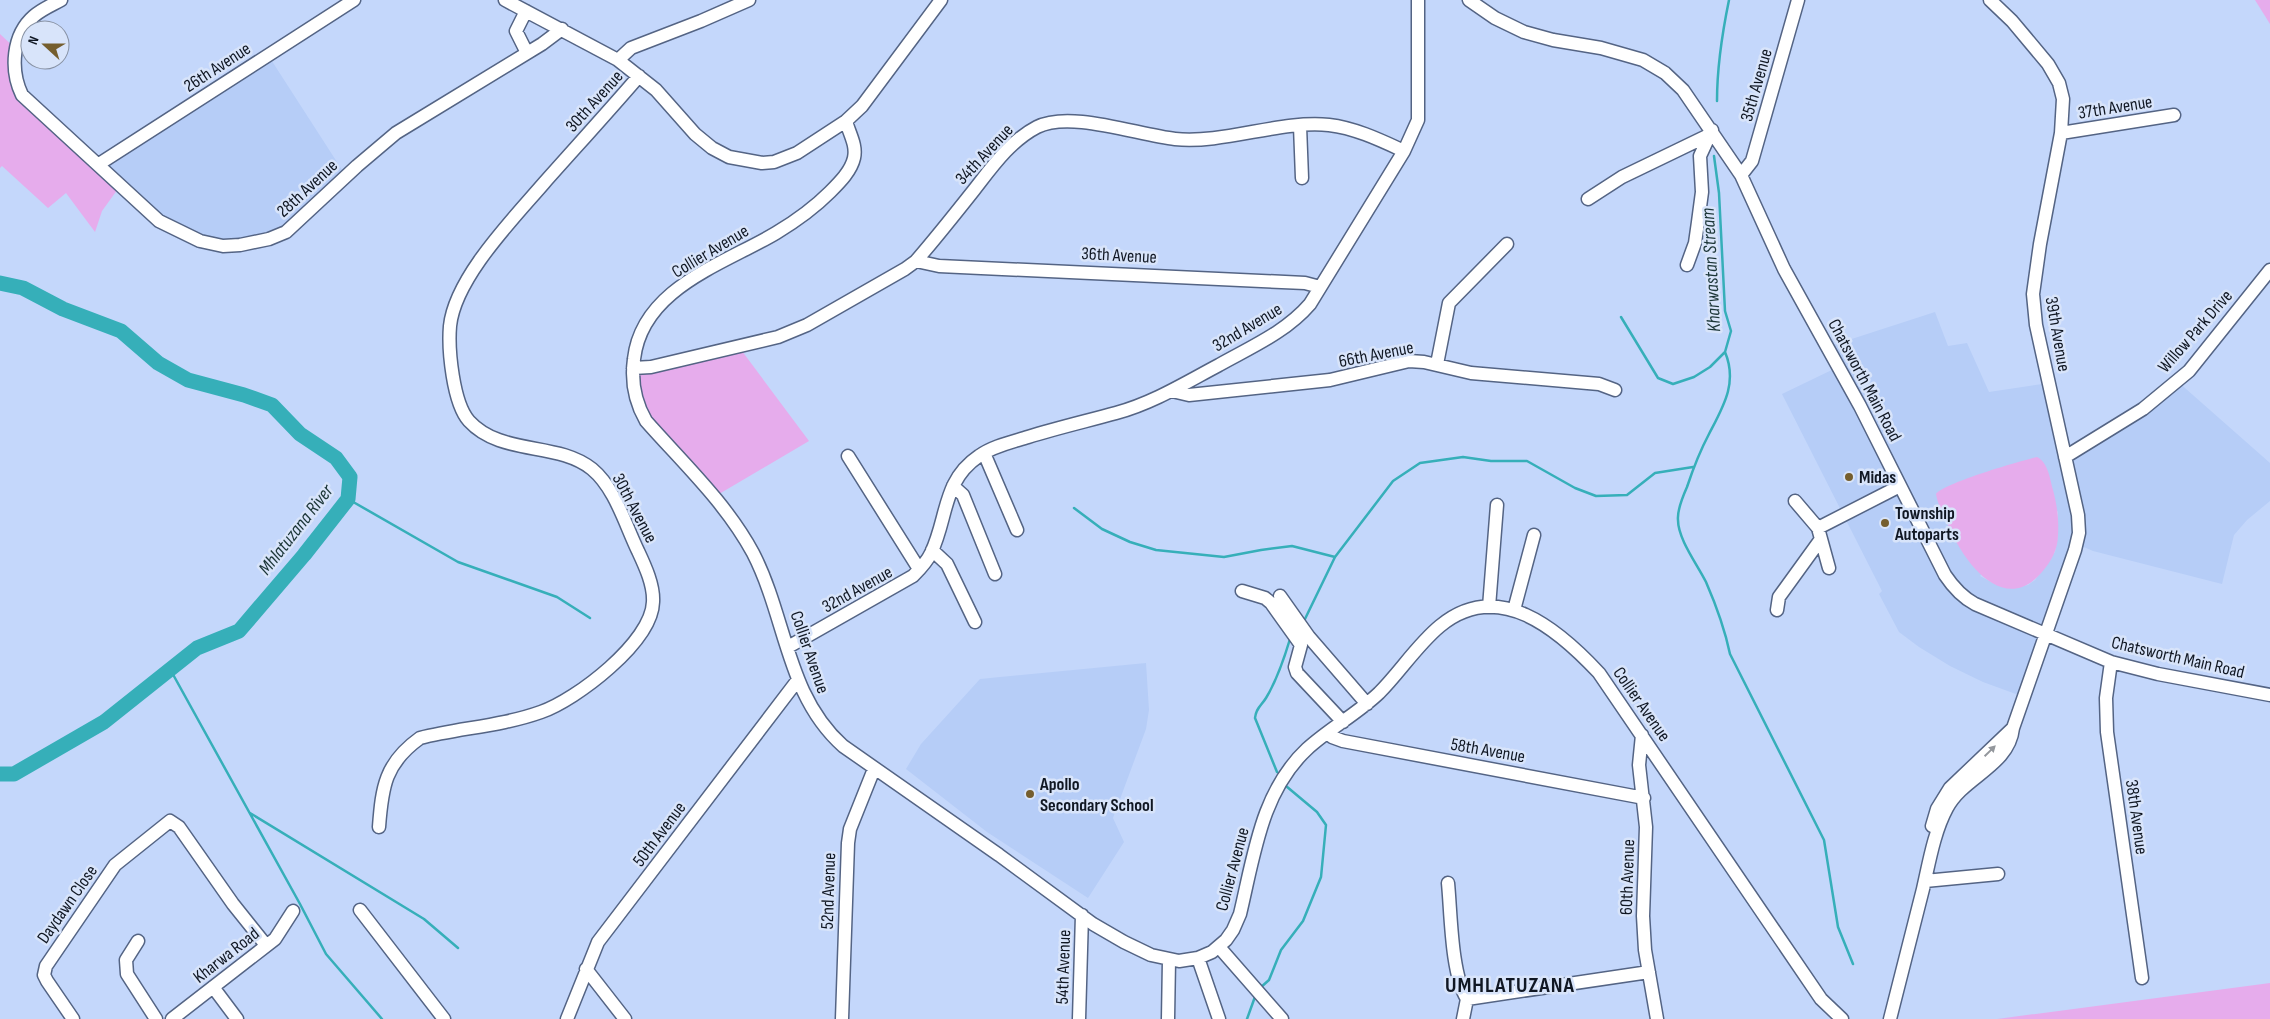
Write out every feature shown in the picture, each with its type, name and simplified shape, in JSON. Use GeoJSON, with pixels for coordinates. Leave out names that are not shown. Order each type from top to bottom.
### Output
{"type":"FeatureCollection","features":[{"type":"Feature","properties":{"kind":"street","name":"28th Avenue"},"geometry":{"type":"LineString","coordinates":[[61,0],[42,10],[32,18],[17,44],[16,78],[22,95],[159,221],[176,231],[200,241],[223,246],[240,245],[282,235],[396,133],[527,53],[562,29]]}},
{"type":"Feature","properties":{"kind":"street","name":"26th Avenue"},"geometry":{"type":"LineString","coordinates":[[99,164],[354,0]]}},
{"type":"Feature","properties":{"kind":"street"},"geometry":{"type":"LineString","coordinates":[[505,0],[618,60],[656,90],[703,142],[729,157],[743,162],[762,163],[785,158],[796,153],[846,121],[869,99],[941,0]]}},
{"type":"Feature","properties":{"kind":"street"},"geometry":{"type":"LineString","coordinates":[[618,60],[632,48],[748,0]]}},
{"type":"Feature","properties":{"kind":"street","name":"32nd Avenue"},"geometry":{"type":"LineString","coordinates":[[788,647],[904,583],[920,569],[932,550],[945,503],[953,486],[964,469],[984,453],[1012,442],[1119,412],[1172,391],[1292,322],[1310,304],[1404,151],[1418,120],[1418,0]]}},
{"type":"Feature","properties":{"kind":"street","name":"Chatsworth Main Road"},"geometry":{"type":"LineString","coordinates":[[1468,0],[1495,18],[1524,32],[1553,40],[1609,50],[1643,60],[1665,73],[1683,90],[1741,175],[1784,269],[1860,406],[1952,586],[1975,604],[2111,662],[2158,674],[2270,695]]}},
{"type":"Feature","properties":{"kind":"street","name":"35th Avenue"},"geometry":{"type":"LineString","coordinates":[[1741,175],[1752,161],[1798,0]]}},
{"type":"Feature","properties":{"kind":"street","name":"39th Avenue"},"geometry":{"type":"LineString","coordinates":[[1990,0],[2032,43],[2048,64],[2059,83],[2063,98],[2061,133],[2040,244],[2033,294],[2036,325],[2076,507],[2079,533],[2048,635]]}},
{"type":"Feature","properties":{"kind":"street"},"geometry":{"type":"LineString","coordinates":[[526,11],[516,31],[527,53]]}},
{"type":"Feature","properties":{"kind":"street","name":"30th Avenue"},"geometry":{"type":"LineString","coordinates":[[379,827],[384,790],[388,776],[396,758],[408,747],[420,738],[522,718],[554,707],[589,685],[604,672],[639,637],[650,618],[653,602],[645,566],[614,500],[601,478],[578,461],[563,455],[494,438],[483,433],[470,422],[458,403],[450,337],[454,308],[469,278],[508,224],[639,76]]}},
{"type":"Feature","properties":{"kind":"street","name":"37th Avenue"},"geometry":{"type":"LineString","coordinates":[[2061,133],[2174,115]]}},
{"type":"Feature","properties":{"kind":"street","name":"Collier Avenue"},"geometry":{"type":"LineString","coordinates":[[846,121],[853,142],[854,156],[852,164],[840,182],[806,214],[775,234],[693,278],[674,293],[646,322],[637,344],[633,368],[634,389],[646,421],[708,489],[741,532],[763,576],[777,610],[797,681],[808,704],[831,736],[874,769],[1082,915],[1124,942],[1169,960],[1188,961],[1219,947],[1233,930],[1240,914],[1264,815],[1273,793],[1295,761],[1367,704],[1440,626],[1451,618],[1468,610],[1489,607],[1514,610],[1546,625],[1579,651],[1598,673],[1821,999],[1842,1019]]}},
{"type":"Feature","properties":{"kind":"street","name":"34th Avenue"},"geometry":{"type":"LineString","coordinates":[[633,368],[652,367],[778,337],[807,325],[916,261],[998,159],[1021,138],[1040,126],[1057,121],[1079,122],[1164,137],[1188,139],[1322,125],[1341,127],[1373,137],[1404,151]]}},
{"type":"Feature","properties":{"kind":"street"},"geometry":{"type":"LineString","coordinates":[[1300,126],[1302,178]]}},
{"type":"Feature","properties":{"kind":"street"},"geometry":{"type":"LineString","coordinates":[[1588,199],[1622,177],[1710,132]]}},
{"type":"Feature","properties":{"kind":"street"},"geometry":{"type":"LineString","coordinates":[[1687,265],[1698,227],[1702,192],[1700,156],[1710,132]]}},
{"type":"Feature","properties":{"kind":"street"},"geometry":{"type":"LineString","coordinates":[[1436,364],[1449,303],[1506,244]]}},
{"type":"Feature","properties":{"kind":"street","name":"36th Avenue"},"geometry":{"type":"LineString","coordinates":[[916,261],[940,266],[1305,282],[1320,287]]}},
{"type":"Feature","properties":{"kind":"street","name":"Willow Park Drive"},"geometry":{"type":"LineString","coordinates":[[2065,457],[2143,409],[2189,371],[2270,270]]}},
{"type":"Feature","properties":{"kind":"street","name":"66th Avenue"},"geometry":{"type":"LineString","coordinates":[[1172,391],[1189,395],[1330,380],[1409,361],[1436,364],[1471,373],[1599,384],[1616,390]]}},
{"type":"Feature","properties":{"kind":"street"},"geometry":{"type":"LineString","coordinates":[[984,453],[1018,530]]}},
{"type":"Feature","properties":{"kind":"street"},"geometry":{"type":"LineString","coordinates":[[848,456],[920,569]]}},
{"type":"Feature","properties":{"kind":"street"},"geometry":{"type":"LineString","coordinates":[[953,486],[963,495],[996,574]]}},
{"type":"Feature","properties":{"kind":"street"},"geometry":{"type":"LineString","coordinates":[[1777,610],[1779,597],[1820,534],[1900,486]]}},
{"type":"Feature","properties":{"kind":"street"},"geometry":{"type":"LineString","coordinates":[[1795,502],[1820,534],[1829,568]]}},
{"type":"Feature","properties":{"kind":"street"},"geometry":{"type":"LineString","coordinates":[[1489,607],[1497,505]]}},
{"type":"Feature","properties":{"kind":"street"},"geometry":{"type":"LineString","coordinates":[[1514,610],[1534,535]]}},
{"type":"Feature","properties":{"kind":"street"},"geometry":{"type":"LineString","coordinates":[[932,550],[947,564],[975,622]]}},
{"type":"Feature","properties":{"kind":"street"},"geometry":{"type":"LineString","coordinates":[[1242,591],[1265,598],[1367,704]]}},
{"type":"Feature","properties":{"kind":"street"},"geometry":{"type":"LineString","coordinates":[[1280,596],[1297,630],[1301,648],[1295,667],[1298,674],[1343,722]]}},
{"type":"Feature","properties":{"kind":"street"},"geometry":{"type":"LineString","coordinates":[[1890,1019],[1925,881],[1931,833],[1940,811],[1950,788],[2013,728],[2048,635]]}},
{"type":"Feature","properties":{"kind":"street","name":"38th Avenue"},"geometry":{"type":"LineString","coordinates":[[2111,662],[2106,691],[2108,732],[2142,978]]}},
{"type":"Feature","properties":{"kind":"street","name":"50th Avenue"},"geometry":{"type":"LineString","coordinates":[[567,1019],[598,942],[797,681]]}},
{"type":"Feature","properties":{"kind":"street","name":"58th Avenue"},"geometry":{"type":"LineString","coordinates":[[1328,733],[1343,742],[1644,798]]}},
{"type":"Feature","properties":{"kind":"street","name":"60th Avenue"},"geometry":{"type":"LineString","coordinates":[[1642,735],[1639,766],[1646,827],[1643,916],[1649,972],[1657,1019]]}},
{"type":"Feature","properties":{"kind":"street","name":"52nd Avenue"},"geometry":{"type":"LineString","coordinates":[[842,1019],[847,849],[850,830],[874,769]]}},
{"type":"Feature","properties":{"kind":"street","name":"Daydawn Close"},"geometry":{"type":"LineString","coordinates":[[74,1019],[47,981],[44,975],[46,966],[116,865],[167,823],[173,822],[179,827],[233,904],[265,944]]}},
{"type":"Feature","properties":{"kind":"street"},"geometry":{"type":"LineString","coordinates":[[1925,881],[1998,874]]}},
{"type":"Feature","properties":{"kind":"street"},"geometry":{"type":"LineString","coordinates":[[1448,883],[1456,966],[1462,990],[1467,998],[1463,1019]]}},
{"type":"Feature","properties":{"kind":"street","name":"Kharwa Road"},"geometry":{"type":"LineString","coordinates":[[172,1019],[265,944],[275,939],[292,910]]}},
{"type":"Feature","properties":{"kind":"street"},"geometry":{"type":"LineString","coordinates":[[360,910],[444,1019]]}},
{"type":"Feature","properties":{"kind":"street","name":"54th Avenue"},"geometry":{"type":"LineString","coordinates":[[1079,1019],[1082,915]]}},
{"type":"Feature","properties":{"kind":"street"},"geometry":{"type":"LineString","coordinates":[[138,941],[126,960],[127,974],[156,1019]]}},
{"type":"Feature","properties":{"kind":"street"},"geometry":{"type":"LineString","coordinates":[[1219,947],[1281,1019]]}},
{"type":"Feature","properties":{"kind":"street"},"geometry":{"type":"LineString","coordinates":[[1198,958],[1219,1019]]}},
{"type":"Feature","properties":{"kind":"street"},"geometry":{"type":"LineString","coordinates":[[1168,1019],[1169,960]]}},
{"type":"Feature","properties":{"kind":"street"},"geometry":{"type":"LineString","coordinates":[[586,969],[625,1019]]}},
{"type":"Feature","properties":{"kind":"street"},"geometry":{"type":"LineString","coordinates":[[1467,998],[1649,972]]}},
{"type":"Feature","properties":{"kind":"street"},"geometry":{"type":"LineString","coordinates":[[213,987],[238,1019]]}},
{"type":"Feature","properties":{"kind":"shaded area"},"geometry":{"type":"Polygon","coordinates":[[[2255,0],[2270,0],[2270,24],[2255,0]]]}},
{"type":"Feature","properties":{"kind":"shaded area"},"geometry":{"type":"Polygon","coordinates":[[[0,34],[16,49],[18,87],[120,186],[102,211],[95,232],[66,193],[48,208],[2,166],[0,168],[0,34]]]}},
{"type":"Feature","properties":{"kind":"shaded area"},"geometry":{"type":"Polygon","coordinates":[[[268,55],[346,176],[291,228],[240,245],[176,231],[99,164],[268,55]]]}},
{"type":"Feature","properties":{"kind":"shaded area"},"geometry":{"type":"Polygon","coordinates":[[[1935,312],[1948,346],[1967,343],[1989,392],[2049,383],[2065,457],[2177,381],[2270,463],[2270,501],[2247,520],[2234,535],[2222,584],[2093,551],[2077,544],[2024,697],[1983,682],[1950,666],[1899,632],[1879,594],[1882,591],[1782,394],[1838,367],[1827,347],[1935,312]],[[2058,511],[1980,576],[1997,585],[2016,588],[2028,585],[2035,580],[2055,552],[2058,536],[2058,511]]]}},
{"type":"Feature","properties":{"kind":"shaded area"},"geometry":{"type":"Polygon","coordinates":[[[739,347],[809,441],[714,497],[645,421],[633,367],[739,347]]]}},
{"type":"Feature","properties":{"kind":"shaded area"},"geometry":{"type":"Polygon","coordinates":[[[2037,457],[2044,463],[2050,476],[2057,512],[2057,545],[2051,560],[2042,572],[2028,584],[2014,589],[2001,587],[1988,580],[1976,570],[1966,557],[1944,516],[1936,494],[1953,484],[2037,457]]]}},
{"type":"Feature","properties":{"kind":"shaded area","name":"Apollo Secondary School"},"geometry":{"type":"Polygon","coordinates":[[[1146,663],[1149,710],[1146,729],[1113,818],[1124,842],[1088,898],[987,832],[906,769],[921,744],[980,679],[1146,663]]]}},
{"type":"Feature","properties":{"kind":"shaded area"},"geometry":{"type":"Polygon","coordinates":[[[2270,983],[2270,1019],[1997,1019],[2270,983]]]}},
{"type":"Feature","properties":{"kind":"waterway","name":"Kharwastan Stream"},"geometry":{"type":"LineString","coordinates":[[1717,101],[1720,50],[1729,0]]}},
{"type":"Feature","properties":{"kind":"waterway","name":"Kharwastan Stream"},"geometry":{"type":"LineString","coordinates":[[1621,317],[1658,378],[1673,384],[1694,377],[1710,367],[1725,352],[1731,331],[1725,311],[1719,193],[1714,156]]}},
{"type":"Feature","properties":{"kind":"waterway","name":"Mhlatuzana River"},"geometry":{"type":"LineString","coordinates":[[0,283],[23,288],[63,309],[121,331],[158,363],[188,380],[244,395],[272,405],[300,434],[336,458],[350,477],[348,499],[304,555],[239,631],[197,648],[104,722],[14,774],[0,774]]}},
{"type":"Feature","properties":{"kind":"waterway"},"geometry":{"type":"LineString","coordinates":[[1725,352],[1730,374],[1727,394],[1700,453],[1682,499],[1678,516],[1679,527],[1684,543],[1710,591],[1730,654],[1824,840],[1838,927],[1853,964]]}},
{"type":"Feature","properties":{"kind":"waterway"},"geometry":{"type":"LineString","coordinates":[[1304,621],[1335,557],[1393,481],[1420,463],[1463,457],[1491,461],[1527,461],[1575,488],[1596,496],[1627,495],[1655,473],[1693,467]]}},
{"type":"Feature","properties":{"kind":"waterway"},"geometry":{"type":"LineString","coordinates":[[348,499],[458,562],[557,597],[590,618]]}},
{"type":"Feature","properties":{"kind":"waterway"},"geometry":{"type":"LineString","coordinates":[[1074,508],[1102,529],[1130,542],[1156,550],[1224,557],[1292,546],[1335,557]]}},
{"type":"Feature","properties":{"kind":"waterway"},"geometry":{"type":"LineString","coordinates":[[1277,772],[1255,718],[1258,709],[1277,677],[1290,639]]}},
{"type":"Feature","properties":{"kind":"waterway"},"geometry":{"type":"LineString","coordinates":[[170,669],[326,954],[382,1019]]}},
{"type":"Feature","properties":{"kind":"waterway"},"geometry":{"type":"LineString","coordinates":[[1260,988],[1269,980],[1281,950],[1303,921],[1321,877],[1326,825],[1317,812],[1286,786]]}},
{"type":"Feature","properties":{"kind":"waterway"},"geometry":{"type":"LineString","coordinates":[[250,813],[424,919],[458,948]]}},
{"type":"Feature","properties":{"kind":"waterway"},"geometry":{"type":"LineString","coordinates":[[1247,1019],[1256,994]]}},
{"type":"Feature","properties":{"kind":"place","name":"Midas"},"geometry":{"type":"Point","coordinates":[1849,477]}},
{"type":"Feature","properties":{"kind":"place","name":"Township Autoparts"},"geometry":{"type":"Point","coordinates":[1885,523]}},
{"type":"Feature","properties":{"kind":"place","name":"Apollo Secondary School"},"geometry":{"type":"Point","coordinates":[1030,794]}},
{"type":"Feature","properties":{"kind":"district","name":"UMHLATUZANA"},"geometry":{"type":"Point","coordinates":[1510,984]}}]}
